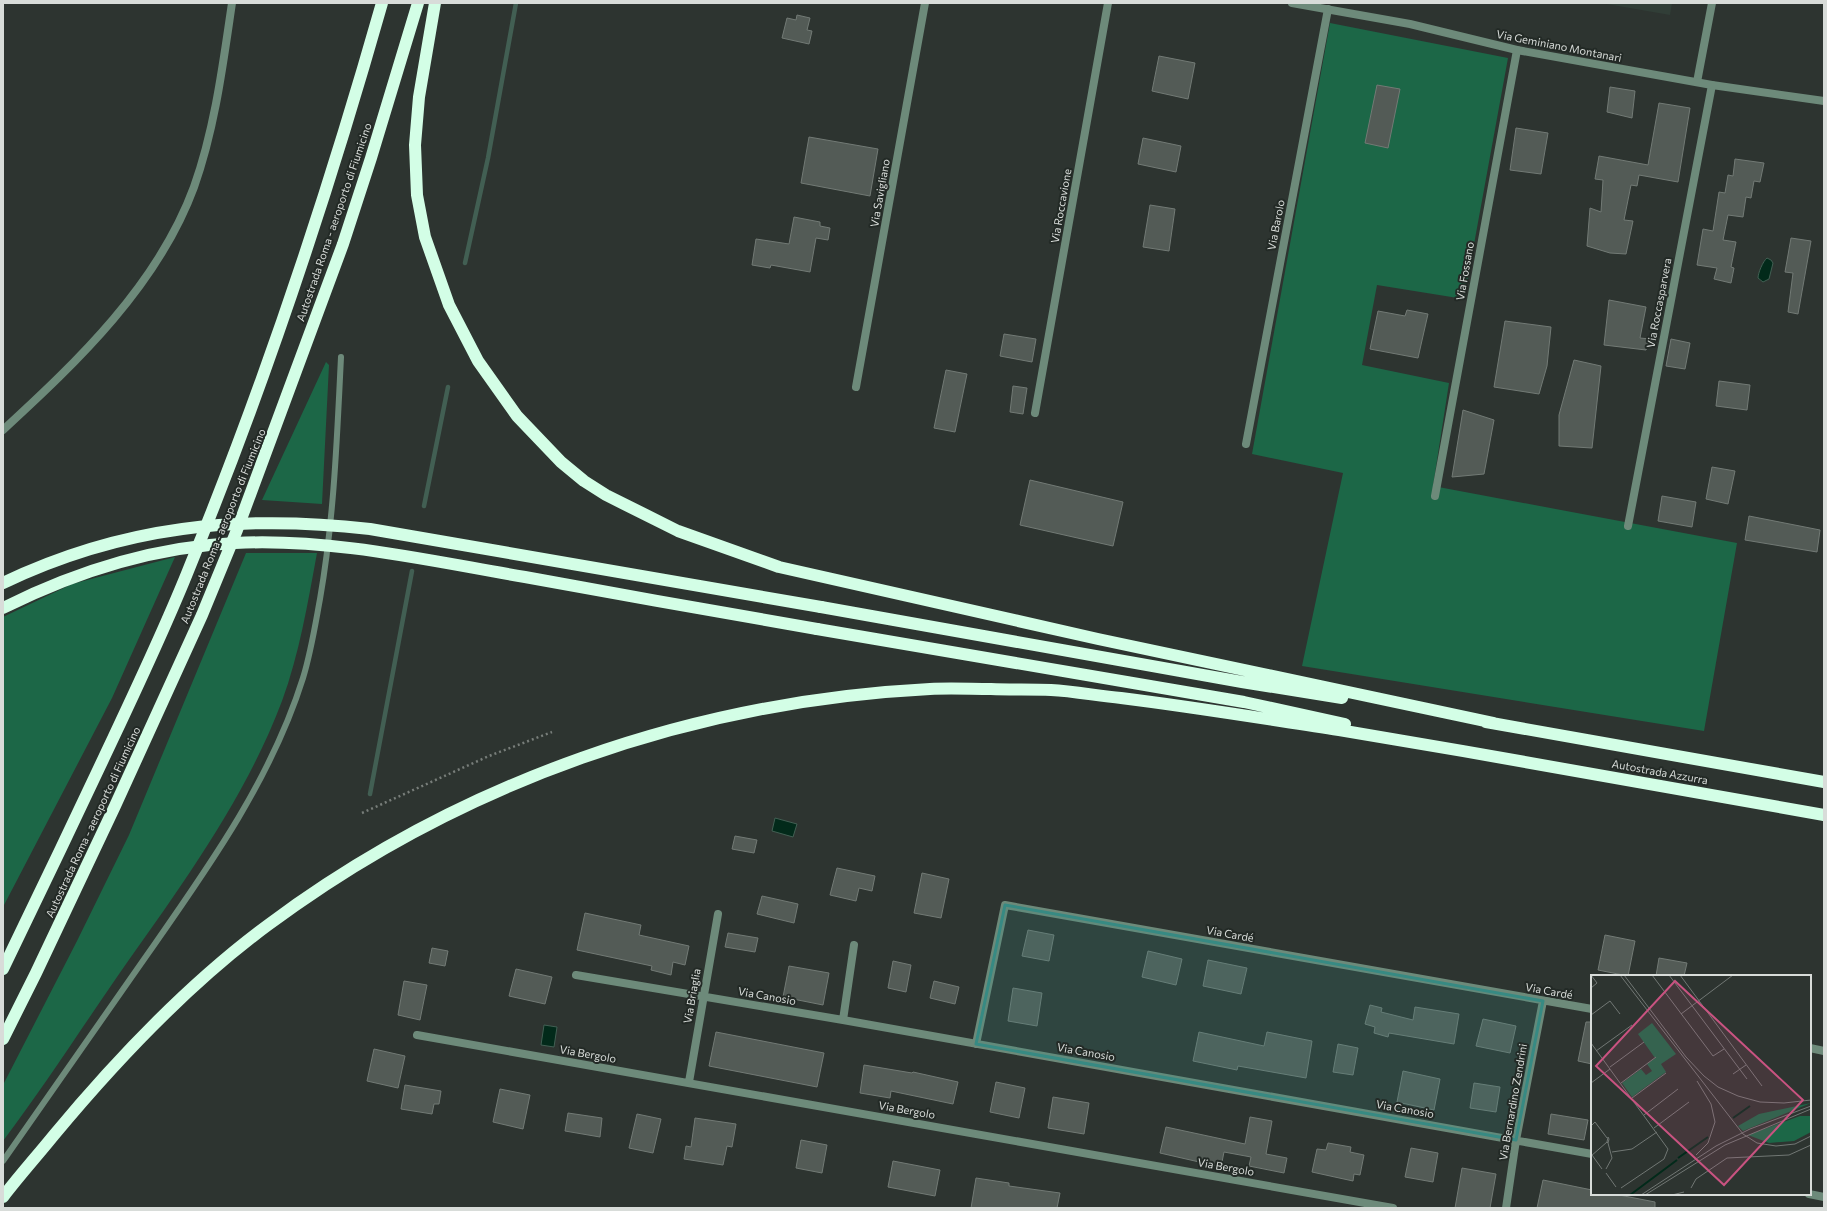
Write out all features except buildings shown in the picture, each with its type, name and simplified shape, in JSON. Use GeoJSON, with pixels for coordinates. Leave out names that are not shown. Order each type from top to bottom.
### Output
{"type":"FeatureCollection","features":[{"type":"Feature","properties":{"kind":"highway","name":"Autostrada Roma - aeroporto di Fiumicino"},"geometry":{"type":"LineString","coordinates":[[3,969],[131,700],[190,567],[286,309],[332,173],[382,3]]}},
{"type":"Feature","properties":{"kind":"highway","name":"Autostrada Roma - aeroporto di Fiumicino"},"geometry":{"type":"LineString","coordinates":[[3,1039],[122,792],[202,615],[237,530],[343,244],[372,158],[418,3]]}},
{"type":"Feature","properties":{"kind":"highway"},"geometry":{"type":"LineString","coordinates":[[435,3],[419,97],[415,138],[417,194],[425,237],[448,305],[478,361],[517,416],[561,462],[584,481],[606,495],[678,531],[779,567],[1098,639],[1494,723]]}},
{"type":"Feature","properties":{"kind":"highway"},"geometry":{"type":"LineString","coordinates":[[3,583],[54,561],[118,540],[159,532],[216,525],[295,522],[370,529],[821,606],[1242,682],[1494,723]]}},
{"type":"Feature","properties":{"kind":"highway"},"geometry":{"type":"LineString","coordinates":[[3,608],[60,582],[124,561],[205,546],[265,543],[330,546],[394,554],[817,629],[1244,702],[1492,755]]}},
{"type":"Feature","properties":{"kind":"highway"},"geometry":{"type":"LineString","coordinates":[[3,1197],[80,1104],[128,1051],[174,1005],[266,926],[319,889],[372,856],[447,814],[527,778],[640,737],[749,711],[830,698],[932,689],[1051,690],[1204,708],[1492,755]]}},
{"type":"Feature","properties":{"kind":"highway","name":"Autostrada Azzurra"},"geometry":{"type":"LineString","coordinates":[[1494,723],[1824,782]]}},
{"type":"Feature","properties":{"kind":"highway","name":"Autostrada Azzurra"},"geometry":{"type":"LineString","coordinates":[[1492,755],[1824,815]]}},
{"type":"Feature","properties":{"kind":"street"},"geometry":{"type":"LineString","coordinates":[[3,430],[65,372],[103,331],[142,282],[174,230],[194,188],[209,134],[223,62],[232,3]]}},
{"type":"Feature","properties":{"kind":"street","name":"Via Savigliano"},"geometry":{"type":"LineString","coordinates":[[856,387],[925,3]]}},
{"type":"Feature","properties":{"kind":"street","name":"Via Roccavione"},"geometry":{"type":"LineString","coordinates":[[1035,413],[1108,3]]}},
{"type":"Feature","properties":{"kind":"street","name":"Via Geminiano Montanari"},"geometry":{"type":"LineString","coordinates":[[1292,3],[1410,24],[1517,50],[1712,85],[1824,101]]}},
{"type":"Feature","properties":{"kind":"street"},"geometry":{"type":"LineString","coordinates":[[1697,82],[1712,3]]}},
{"type":"Feature","properties":{"kind":"street","name":"Via Barolo"},"geometry":{"type":"LineString","coordinates":[[1246,444],[1328,9]]}},
{"type":"Feature","properties":{"kind":"street","name":"Via Fossano"},"geometry":{"type":"LineString","coordinates":[[1436,496],[1517,50]]}},
{"type":"Feature","properties":{"kind":"street","name":"Via Roccasparvera"},"geometry":{"type":"LineString","coordinates":[[1628,526],[1712,85]]}},
{"type":"Feature","properties":{"kind":"street","name":"Via Cardé"},"geometry":{"type":"LineString","coordinates":[[976,1044],[1005,905],[1591,1009]]}},
{"type":"Feature","properties":{"kind":"street","name":"Via Briaglia"},"geometry":{"type":"LineString","coordinates":[[689,1082],[718,914]]}},
{"type":"Feature","properties":{"kind":"street"},"geometry":{"type":"LineString","coordinates":[[843,1020],[854,946]]}},
{"type":"Feature","properties":{"kind":"street","name":"Via Canosio"},"geometry":{"type":"LineString","coordinates":[[576,974],[843,1020],[1591,1154]]}},
{"type":"Feature","properties":{"kind":"street","name":"Via Bernardino Zendrini"},"geometry":{"type":"LineString","coordinates":[[1506,1208],[1516,1140],[1543,1001]]}},
{"type":"Feature","properties":{"kind":"street","name":"Via Bergolo"},"geometry":{"type":"LineString","coordinates":[[417,1035],[1393,1208]]}},
{"type":"Feature","properties":{"kind":"street"},"geometry":{"type":"LineString","coordinates":[[1811,1048],[1824,1051]]}},
{"type":"Feature","properties":{"kind":"street"},"geometry":{"type":"LineString","coordinates":[[1811,1194],[1824,1197]]}},
{"type":"Feature","properties":{"kind":"lane"},"geometry":{"type":"LineString","coordinates":[[3,1161],[170,922],[255,791],[280,741],[293,709],[307,663],[324,576],[334,492],[341,357]]}},
{"type":"Feature","properties":{"kind":"path"},"geometry":{"type":"LineString","coordinates":[[362,813],[489,756],[552,732]]}},
{"type":"Feature","properties":{"kind":"highlighted area"},"geometry":{"type":"Polygon","coordinates":[[[1005,905],[1543,1001],[1516,1140],[976,1044],[1005,905]]]}},
{"type":"Feature","properties":{"kind":"shaded area"},"geometry":{"type":"Polygon","coordinates":[[[1601,3],[1672,3],[1670,15],[1601,3]]]}},
{"type":"Feature","properties":{"kind":"shaded area"},"geometry":{"type":"Polygon","coordinates":[[[1767,258],[1773,263],[1769,279],[1763,282],[1758,278],[1758,276],[1762,264],[1767,258]]]}},
{"type":"Feature","properties":{"kind":"shaded area"},"geometry":{"type":"Polygon","coordinates":[[[775,818],[797,824],[793,837],[772,831],[775,818]]]}},
{"type":"Feature","properties":{"kind":"shaded area"},"geometry":{"type":"Polygon","coordinates":[[[544,1025],[557,1027],[554,1047],[541,1045],[544,1025]]]}},
{"type":"Feature","properties":{"kind":"green space"},"geometry":{"type":"Polygon","coordinates":[[[1330,23],[1508,58],[1464,299],[1377,285],[1362,365],[1449,383],[1433,486],[1737,543],[1704,731],[1302,666],[1343,473],[1252,454],[1330,23]]]}},
{"type":"Feature","properties":{"kind":"green space"},"geometry":{"type":"Polygon","coordinates":[[[326,362],[329,365],[322,504],[262,500],[326,362]]]}},
{"type":"Feature","properties":{"kind":"green space"},"geometry":{"type":"Polygon","coordinates":[[[246,553],[317,553],[298,647],[282,701],[267,738],[229,810],[186,878],[47,1080],[3,1141],[3,1085],[77,941],[129,835],[246,553]]]}},
{"type":"Feature","properties":{"kind":"green space"},"geometry":{"type":"Polygon","coordinates":[[[175,557],[112,698],[3,907],[3,617],[72,584],[175,557]]]}},
{"type":"Feature","properties":{"kind":"waterway"},"geometry":{"type":"LineString","coordinates":[[465,263],[488,158],[516,3]]}},
{"type":"Feature","properties":{"kind":"waterway"},"geometry":{"type":"LineString","coordinates":[[424,506],[448,387]]}},
{"type":"Feature","properties":{"kind":"waterway"},"geometry":{"type":"LineString","coordinates":[[370,794],[412,571]]}}]}
